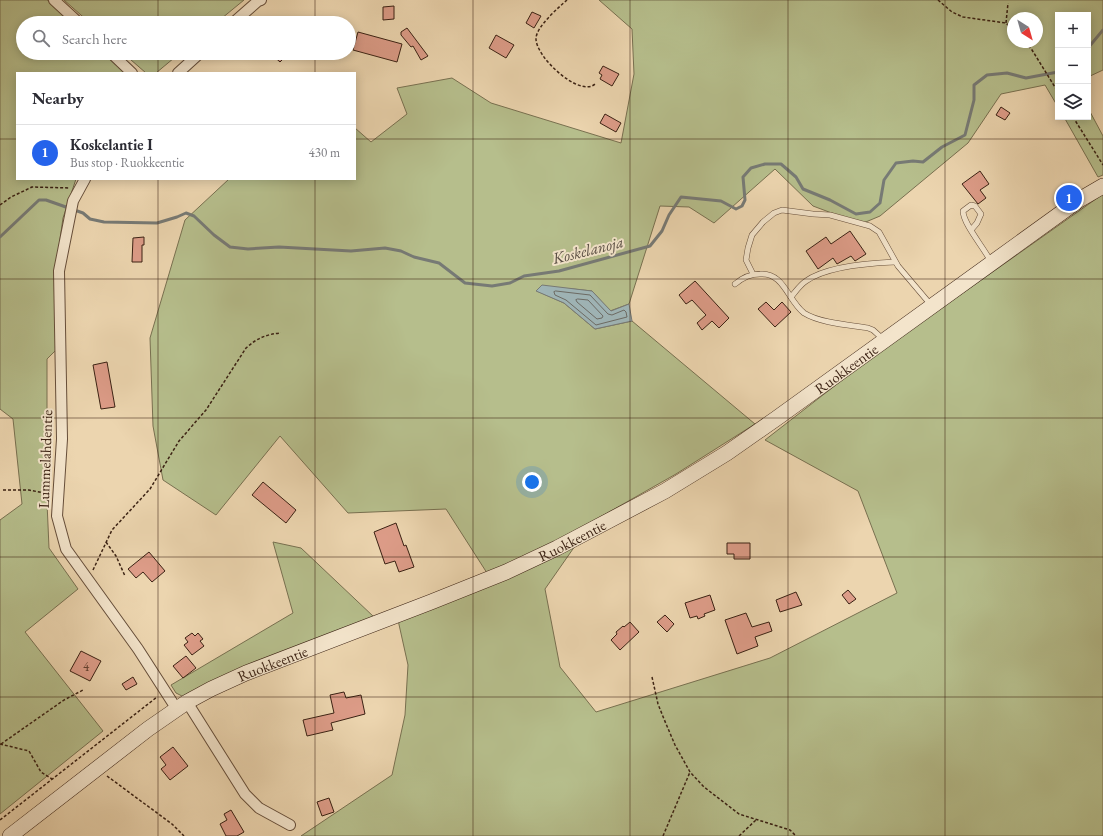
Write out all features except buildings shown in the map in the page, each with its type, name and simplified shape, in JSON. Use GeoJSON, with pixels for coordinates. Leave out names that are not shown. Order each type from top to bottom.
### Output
{"type":"FeatureCollection","features":[{"type":"Feature","properties":{"kind":"street"},"geometry":{"type":"LineString","coordinates":[[54,0],[71,16]]}},
{"type":"Feature","properties":{"kind":"street"},"geometry":{"type":"LineString","coordinates":[[241,16],[261,0]]}},
{"type":"Feature","properties":{"kind":"street"},"geometry":{"type":"LineString","coordinates":[[118,60],[131,72]]}},
{"type":"Feature","properties":{"kind":"street"},"geometry":{"type":"LineString","coordinates":[[179,72],[192,60]]}},
{"type":"Feature","properties":{"kind":"street","name":"Lummelahdentie"},"geometry":{"type":"LineString","coordinates":[[82,183],[73,201],[70,212],[59,270],[62,439],[57,516],[66,549],[138,649],[165,691],[182,705],[245,794],[259,808],[290,825]]}},
{"type":"Feature","properties":{"kind":"street","name":"Ruokkeentie"},"geometry":{"type":"LineString","coordinates":[[10,836],[148,729],[182,705],[211,689],[246,673],[506,572],[557,548],[665,491],[727,453],[1079,200],[1103,186]]}},
{"type":"Feature","properties":{"kind":"lane"},"geometry":{"type":"LineString","coordinates":[[971,230],[977,223],[981,214],[975,206],[971,205],[963,211],[963,215],[971,230],[992,263]]}},
{"type":"Feature","properties":{"kind":"lane"},"geometry":{"type":"LineString","coordinates":[[753,274],[746,260],[752,235],[763,222],[774,213],[782,210],[830,215],[870,226],[879,232],[895,262],[931,306]]}},
{"type":"Feature","properties":{"kind":"lane"},"geometry":{"type":"LineString","coordinates":[[791,296],[797,288],[807,280],[820,274],[857,265],[895,262]]}},
{"type":"Feature","properties":{"kind":"lane"},"geometry":{"type":"LineString","coordinates":[[735,284],[740,279],[753,274],[764,273],[773,276],[791,296],[798,307],[805,313],[829,322],[868,328],[873,330],[884,341]]}},
{"type":"Feature","properties":{"kind":"path"},"geometry":{"type":"LineString","coordinates":[[567,0],[541,27],[536,38],[539,49],[547,63],[570,81],[586,88],[592,87],[596,84]]}},
{"type":"Feature","properties":{"kind":"path"},"geometry":{"type":"LineString","coordinates":[[938,0],[952,12],[963,17],[1006,23],[1008,3]]}},
{"type":"Feature","properties":{"kind":"path"},"geometry":{"type":"LineString","coordinates":[[1030,48],[1055,87]]}},
{"type":"Feature","properties":{"kind":"path"},"geometry":{"type":"LineString","coordinates":[[1075,120],[1103,165]]}},
{"type":"Feature","properties":{"kind":"path"},"geometry":{"type":"LineString","coordinates":[[0,205],[11,196],[32,187],[82,183]]}},
{"type":"Feature","properties":{"kind":"path"},"geometry":{"type":"LineString","coordinates":[[88,580],[112,530],[150,489],[179,441],[206,410],[246,348],[263,336],[281,333]]}},
{"type":"Feature","properties":{"kind":"path"},"geometry":{"type":"LineString","coordinates":[[3,490],[29,490],[59,496]]}},
{"type":"Feature","properties":{"kind":"path"},"geometry":{"type":"LineString","coordinates":[[106,542],[116,556],[126,576]]}},
{"type":"Feature","properties":{"kind":"path"},"geometry":{"type":"LineString","coordinates":[[652,677],[658,704],[675,745],[690,772],[704,787],[740,814],[790,830],[796,836]]}},
{"type":"Feature","properties":{"kind":"path"},"geometry":{"type":"LineString","coordinates":[[1,744],[64,700],[83,690]]}},
{"type":"Feature","properties":{"kind":"path"},"geometry":{"type":"LineString","coordinates":[[0,820],[165,691]]}},
{"type":"Feature","properties":{"kind":"path"},"geometry":{"type":"LineString","coordinates":[[1,744],[29,751],[41,772],[52,779]]}},
{"type":"Feature","properties":{"kind":"path"},"geometry":{"type":"LineString","coordinates":[[97,769],[172,824],[184,836]]}},
{"type":"Feature","properties":{"kind":"path"},"geometry":{"type":"LineString","coordinates":[[663,836],[690,772]]}},
{"type":"Feature","properties":{"kind":"path"},"geometry":{"type":"LineString","coordinates":[[739,836],[757,819]]}},
{"type":"Feature","properties":{"kind":"green space"},"geometry":{"type":"Polygon","coordinates":[[[0,0],[47,0],[65,16],[16,16],[16,60],[113,60],[126,72],[16,72],[16,180],[76,180],[63,218],[57,261],[56,350],[47,359],[47,502],[49,548],[78,589],[25,632],[103,731],[0,814],[0,520],[22,504],[13,419],[0,409],[0,0]]]}},
{"type":"Feature","properties":{"kind":"green space"},"geometry":{"type":"Polygon","coordinates":[[[64,0],[244,0],[225,16],[82,16],[64,0]]]}},
{"type":"Feature","properties":{"kind":"green space"},"geometry":{"type":"Polygon","coordinates":[[[599,0],[1103,0],[1103,70],[1091,76],[1091,12],[1055,12],[1055,102],[1045,85],[1001,94],[968,143],[880,216],[861,224],[813,206],[775,169],[714,223],[689,207],[660,206],[629,304],[610,311],[592,291],[573,289],[537,291],[564,303],[595,329],[632,321],[755,424],[676,474],[565,537],[487,573],[446,509],[348,513],[280,436],[216,515],[163,480],[153,426],[150,338],[185,220],[228,180],[356,180],[356,129],[371,142],[407,114],[397,88],[452,78],[491,103],[621,143],[634,74],[632,29],[599,0]]]}},
{"type":"Feature","properties":{"kind":"green space"},"geometry":{"type":"Polygon","coordinates":[[[131,60],[172,60],[157,72],[145,72],[131,60]]]}},
{"type":"Feature","properties":{"kind":"green space"},"geometry":{"type":"Polygon","coordinates":[[[1091,114],[1103,136],[1103,175],[1098,177],[1066,120],[1091,120],[1091,114]]]}},
{"type":"Feature","properties":{"kind":"green space"},"geometry":{"type":"Polygon","coordinates":[[[1103,194],[1103,836],[301,836],[392,775],[405,715],[408,665],[398,620],[575,546],[545,589],[560,667],[596,712],[770,658],[897,593],[858,491],[765,440],[868,360],[1103,194]]]}},
{"type":"Feature","properties":{"kind":"green space"},"geometry":{"type":"Polygon","coordinates":[[[273,542],[301,548],[374,617],[186,698],[176,693],[171,685],[293,613],[273,542]]]}},
{"type":"Feature","properties":{"kind":"water"},"geometry":{"type":"Polygon","coordinates":[[[542,285],[592,291],[611,311],[629,304],[632,321],[595,329],[564,303],[536,291],[542,285]]]}},
{"type":"Feature","properties":{"kind":"waterway","name":"Koskelanoja"},"geometry":{"type":"LineString","coordinates":[[1091,44],[1103,30]]}},
{"type":"Feature","properties":{"kind":"waterway","name":"Koskelanoja"},"geometry":{"type":"LineString","coordinates":[[0,237],[39,200],[46,200],[83,213],[90,219],[104,222],[157,223],[186,213],[194,216],[214,235],[230,247],[248,249],[279,247],[351,251],[385,248],[401,251],[414,257],[439,263],[465,283],[492,286],[510,283],[524,276],[559,271],[650,246],[662,231],[669,215],[681,197],[721,201],[736,209],[742,206],[745,200],[743,177],[751,168],[765,164],[781,164],[796,177],[803,189],[830,200],[856,214],[870,212],[880,203],[884,180],[896,163],[913,161],[923,162],[942,147],[965,135],[974,100],[974,85],[987,75],[1007,73],[1026,78],[1055,73]]}},
{"type":"Feature","properties":{"kind":"place","name":"Koskelantie I"},"geometry":{"type":"Point","coordinates":[1069,198]}}]}
